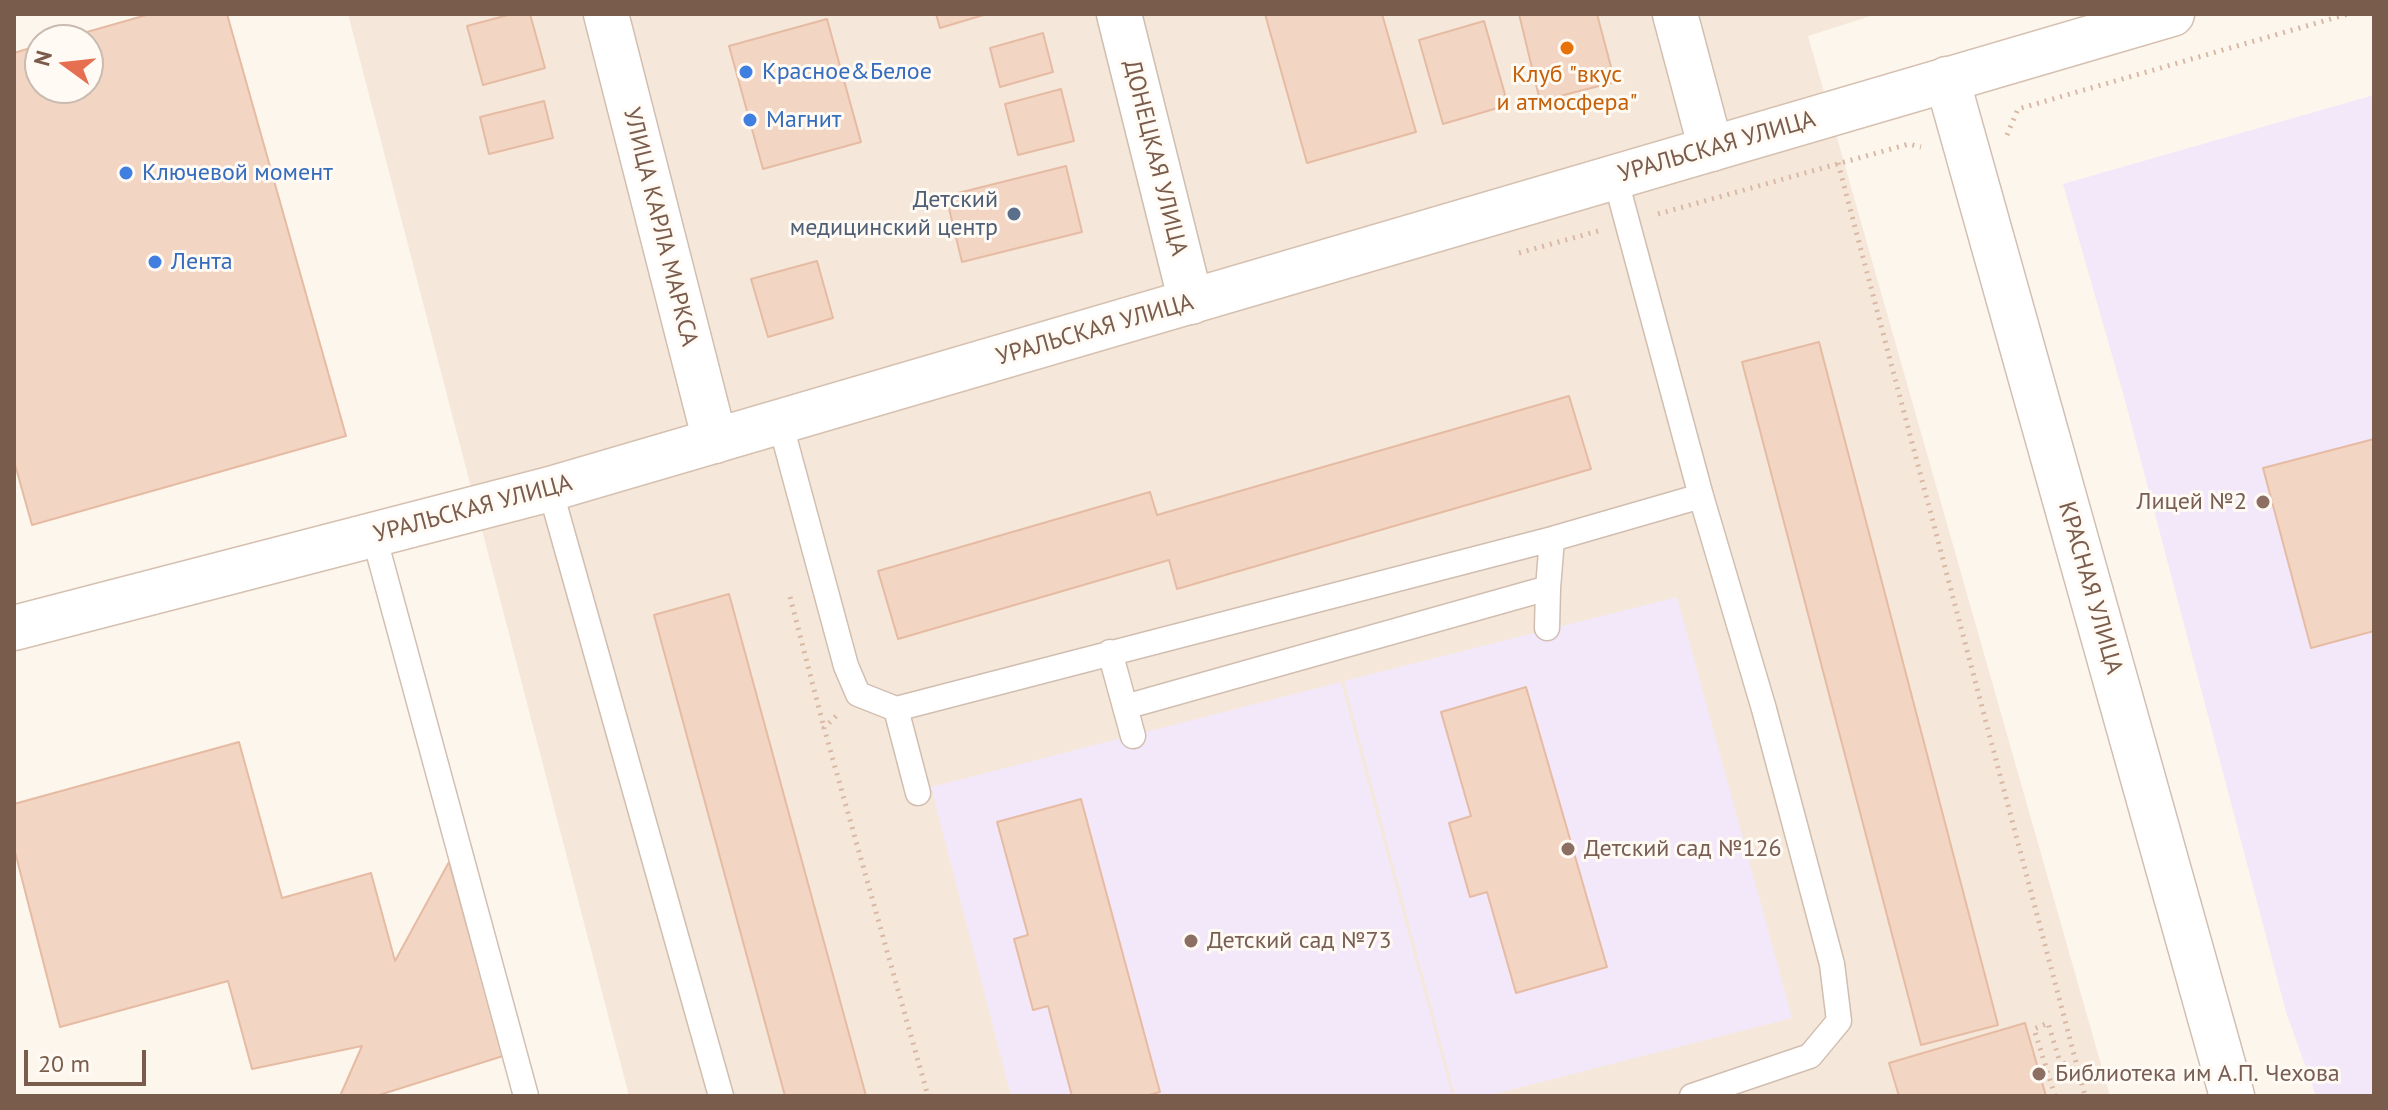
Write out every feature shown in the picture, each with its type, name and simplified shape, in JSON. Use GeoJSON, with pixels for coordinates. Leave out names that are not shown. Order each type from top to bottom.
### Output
{"type":"FeatureCollection","features":[{"type":"Feature","properties":{"kind":"street","name":"УЛИЦА КАРЛА МАРКСА"},"geometry":{"type":"LineString","coordinates":[[606,14],[715,441]]}},
{"type":"Feature","properties":{"kind":"street","name":"ДОНЕЦКАЯ УЛИЦА"},"geometry":{"type":"LineString","coordinates":[[1119,14],[1191,302]]}},
{"type":"Feature","properties":{"kind":"street"},"geometry":{"type":"LineString","coordinates":[[1675,14],[1711,149]]}},
{"type":"Feature","properties":{"kind":"street","name":"УРАЛЬСКАЯ УЛИЦА"},"geometry":{"type":"LineString","coordinates":[[14,628],[550,489],[2172,14]]}},
{"type":"Feature","properties":{"kind":"street","name":"КРАСНАЯ УЛИЦА"},"geometry":{"type":"LineString","coordinates":[[1947,79],[2232,1096]]}},
{"type":"Feature","properties":{"kind":"lane"},"geometry":{"type":"LineString","coordinates":[[1615,177],[1832,964],[1839,1021],[1810,1056],[1692,1096]]}},
{"type":"Feature","properties":{"kind":"lane"},"geometry":{"type":"LineString","coordinates":[[780,422],[846,666],[858,694],[896,709],[1552,539],[1701,496]]}},
{"type":"Feature","properties":{"kind":"lane"},"geometry":{"type":"LineString","coordinates":[[550,489],[721,1096]]}},
{"type":"Feature","properties":{"kind":"lane"},"geometry":{"type":"LineString","coordinates":[[374,536],[526,1096]]}},
{"type":"Feature","properties":{"kind":"lane"},"geometry":{"type":"LineString","coordinates":[[1547,628],[1552,539]]}},
{"type":"Feature","properties":{"kind":"lane"},"geometry":{"type":"LineString","coordinates":[[1125,707],[1548,588]]}},
{"type":"Feature","properties":{"kind":"lane"},"geometry":{"type":"LineString","coordinates":[[1110,652],[1133,736]]}},
{"type":"Feature","properties":{"kind":"lane"},"geometry":{"type":"LineString","coordinates":[[896,709],[918,793]]}},
{"type":"Feature","properties":{"kind":"path"},"geometry":{"type":"LineString","coordinates":[[1504,258],[1909,144],[1941,154],[2006,137],[2018,109],[2348,14]]}},
{"type":"Feature","properties":{"kind":"path"},"geometry":{"type":"LineString","coordinates":[[1838,163],[2085,1096]]}},
{"type":"Feature","properties":{"kind":"path"},"geometry":{"type":"LineString","coordinates":[[858,694],[824,728],[928,1096]]}},
{"type":"Feature","properties":{"kind":"path"},"geometry":{"type":"LineString","coordinates":[[2055,1096],[2034,1029],[2048,1023],[2059,1059],[2080,1078]]}},
{"type":"Feature","properties":{"kind":"shaded area"},"geometry":{"type":"Polygon","coordinates":[[[348,14],[1877,14],[1808,36],[2110,1096],[629,1096],[348,14]]]}},
{"type":"Feature","properties":{"kind":"shaded area","name":"Лицей №2"},"geometry":{"type":"Polygon","coordinates":[[[2374,95],[2374,1096],[2316,1096],[2286,1012],[2126,404],[2063,184],[2374,95]]]}},
{"type":"Feature","properties":{"kind":"shaded area","name":"Детский сад №126"},"geometry":{"type":"Polygon","coordinates":[[[1677,597],[1792,1018],[1486,1096],[1455,1096],[1344,681],[1677,597]]]}},
{"type":"Feature","properties":{"kind":"shaded area","name":"Детский сад №73"},"geometry":{"type":"Polygon","coordinates":[[[1341,682],[1452,1096],[1011,1096],[931,787],[1341,682]]]}},
{"type":"Feature","properties":{"kind":"building","name":"Лента"},"geometry":{"type":"Polygon","coordinates":[[[150,14],[227,14],[346,436],[32,525],[14,461],[14,53],[24,50],[24,104],[104,104],[104,27],[150,14]]]}},
{"type":"Feature","properties":{"kind":"building"},"geometry":{"type":"Polygon","coordinates":[[[512,14],[530,14],[545,68],[483,85],[467,26],[512,14]]]}},
{"type":"Feature","properties":{"kind":"building"},"geometry":{"type":"Polygon","coordinates":[[[936,14],[987,14],[940,28],[936,14]]]}},
{"type":"Feature","properties":{"kind":"building"},"geometry":{"type":"Polygon","coordinates":[[[1265,14],[1382,14],[1416,132],[1307,163],[1265,14]]]}},
{"type":"Feature","properties":{"kind":"building","name":"Клуб \"вкус и атмосфера\""},"geometry":{"type":"Polygon","coordinates":[[[1519,14],[1597,14],[1615,82],[1540,101],[1519,14]]]}},
{"type":"Feature","properties":{"kind":"building"},"geometry":{"type":"Polygon","coordinates":[[[827,19],[861,142],[763,169],[729,46],[827,19]]]}},
{"type":"Feature","properties":{"kind":"building"},"geometry":{"type":"Polygon","coordinates":[[[1484,21],[1508,105],[1443,124],[1419,40],[1484,21]]]}},
{"type":"Feature","properties":{"kind":"building"},"geometry":{"type":"Polygon","coordinates":[[[1043,33],[1053,72],[1000,87],[990,48],[1043,33]]]}},
{"type":"Feature","properties":{"kind":"building"},"geometry":{"type":"Polygon","coordinates":[[[1061,89],[1074,141],[1018,155],[1005,104],[1061,89]]]}},
{"type":"Feature","properties":{"kind":"building"},"geometry":{"type":"Polygon","coordinates":[[[544,101],[553,138],[489,154],[480,117],[544,101]]]}},
{"type":"Feature","properties":{"kind":"building","name":"Детский медицинский центр"},"geometry":{"type":"Polygon","coordinates":[[[1066,166],[1082,232],[962,262],[946,196],[1066,166]]]}},
{"type":"Feature","properties":{"kind":"building"},"geometry":{"type":"Polygon","coordinates":[[[817,261],[833,318],[768,337],[751,279],[817,261]]]}},
{"type":"Feature","properties":{"kind":"building"},"geometry":{"type":"Polygon","coordinates":[[[1819,342],[1998,1025],[1921,1045],[1742,362],[1819,342]]]}},
{"type":"Feature","properties":{"kind":"building"},"geometry":{"type":"Polygon","coordinates":[[[1569,396],[1591,469],[1177,589],[1169,560],[898,639],[878,571],[1150,492],[1157,515],[1569,396]]]}},
{"type":"Feature","properties":{"kind":"building"},"geometry":{"type":"Polygon","coordinates":[[[2374,439],[2374,631],[2311,648],[2263,468],[2374,439]]]}},
{"type":"Feature","properties":{"kind":"building"},"geometry":{"type":"Polygon","coordinates":[[[729,594],[866,1096],[785,1096],[654,615],[729,594]]]}},
{"type":"Feature","properties":{"kind":"building"},"geometry":{"type":"Polygon","coordinates":[[[1526,687],[1607,967],[1516,993],[1487,892],[1470,897],[1449,823],[1471,816],[1441,712],[1526,687]]]}},
{"type":"Feature","properties":{"kind":"building"},"geometry":{"type":"Polygon","coordinates":[[[239,742],[282,898],[371,873],[395,961],[449,862],[503,1056],[376,1096],[340,1096],[362,1046],[252,1069],[228,981],[60,1027],[14,848],[14,804],[239,742]]]}},
{"type":"Feature","properties":{"kind":"building"},"geometry":{"type":"Polygon","coordinates":[[[1081,799],[1160,1092],[1145,1096],[1072,1096],[1048,1006],[1033,1010],[1014,939],[1028,935],[997,822],[1081,799]]]}},
{"type":"Feature","properties":{"kind":"building"},"geometry":{"type":"Polygon","coordinates":[[[2025,1023],[2046,1096],[1899,1096],[1889,1063],[2025,1023]]]}},
{"type":"Feature","properties":{"kind":"place","name":"Клуб \"вкус и атмосфера\""},"geometry":{"type":"Point","coordinates":[1567,48]}},
{"type":"Feature","properties":{"kind":"place","name":"Красное&Белое"},"geometry":{"type":"Point","coordinates":[746,72]}},
{"type":"Feature","properties":{"kind":"place","name":"Магнит"},"geometry":{"type":"Point","coordinates":[750,120]}},
{"type":"Feature","properties":{"kind":"place","name":"Ключевой момент"},"geometry":{"type":"Point","coordinates":[126,173]}},
{"type":"Feature","properties":{"kind":"place","name":"Детский медицинский центр"},"geometry":{"type":"Point","coordinates":[1014,214]}},
{"type":"Feature","properties":{"kind":"place","name":"Лента"},"geometry":{"type":"Point","coordinates":[155,262]}},
{"type":"Feature","properties":{"kind":"place","name":"Лицей №2"},"geometry":{"type":"Point","coordinates":[2263,502]}},
{"type":"Feature","properties":{"kind":"place","name":"Детский сад №126"},"geometry":{"type":"Point","coordinates":[1568,849]}},
{"type":"Feature","properties":{"kind":"place","name":"Детский сад №73"},"geometry":{"type":"Point","coordinates":[1191,941]}},
{"type":"Feature","properties":{"kind":"place","name":"Библиотека им А.П. Чехова"},"geometry":{"type":"Point","coordinates":[2039,1074]}}]}
